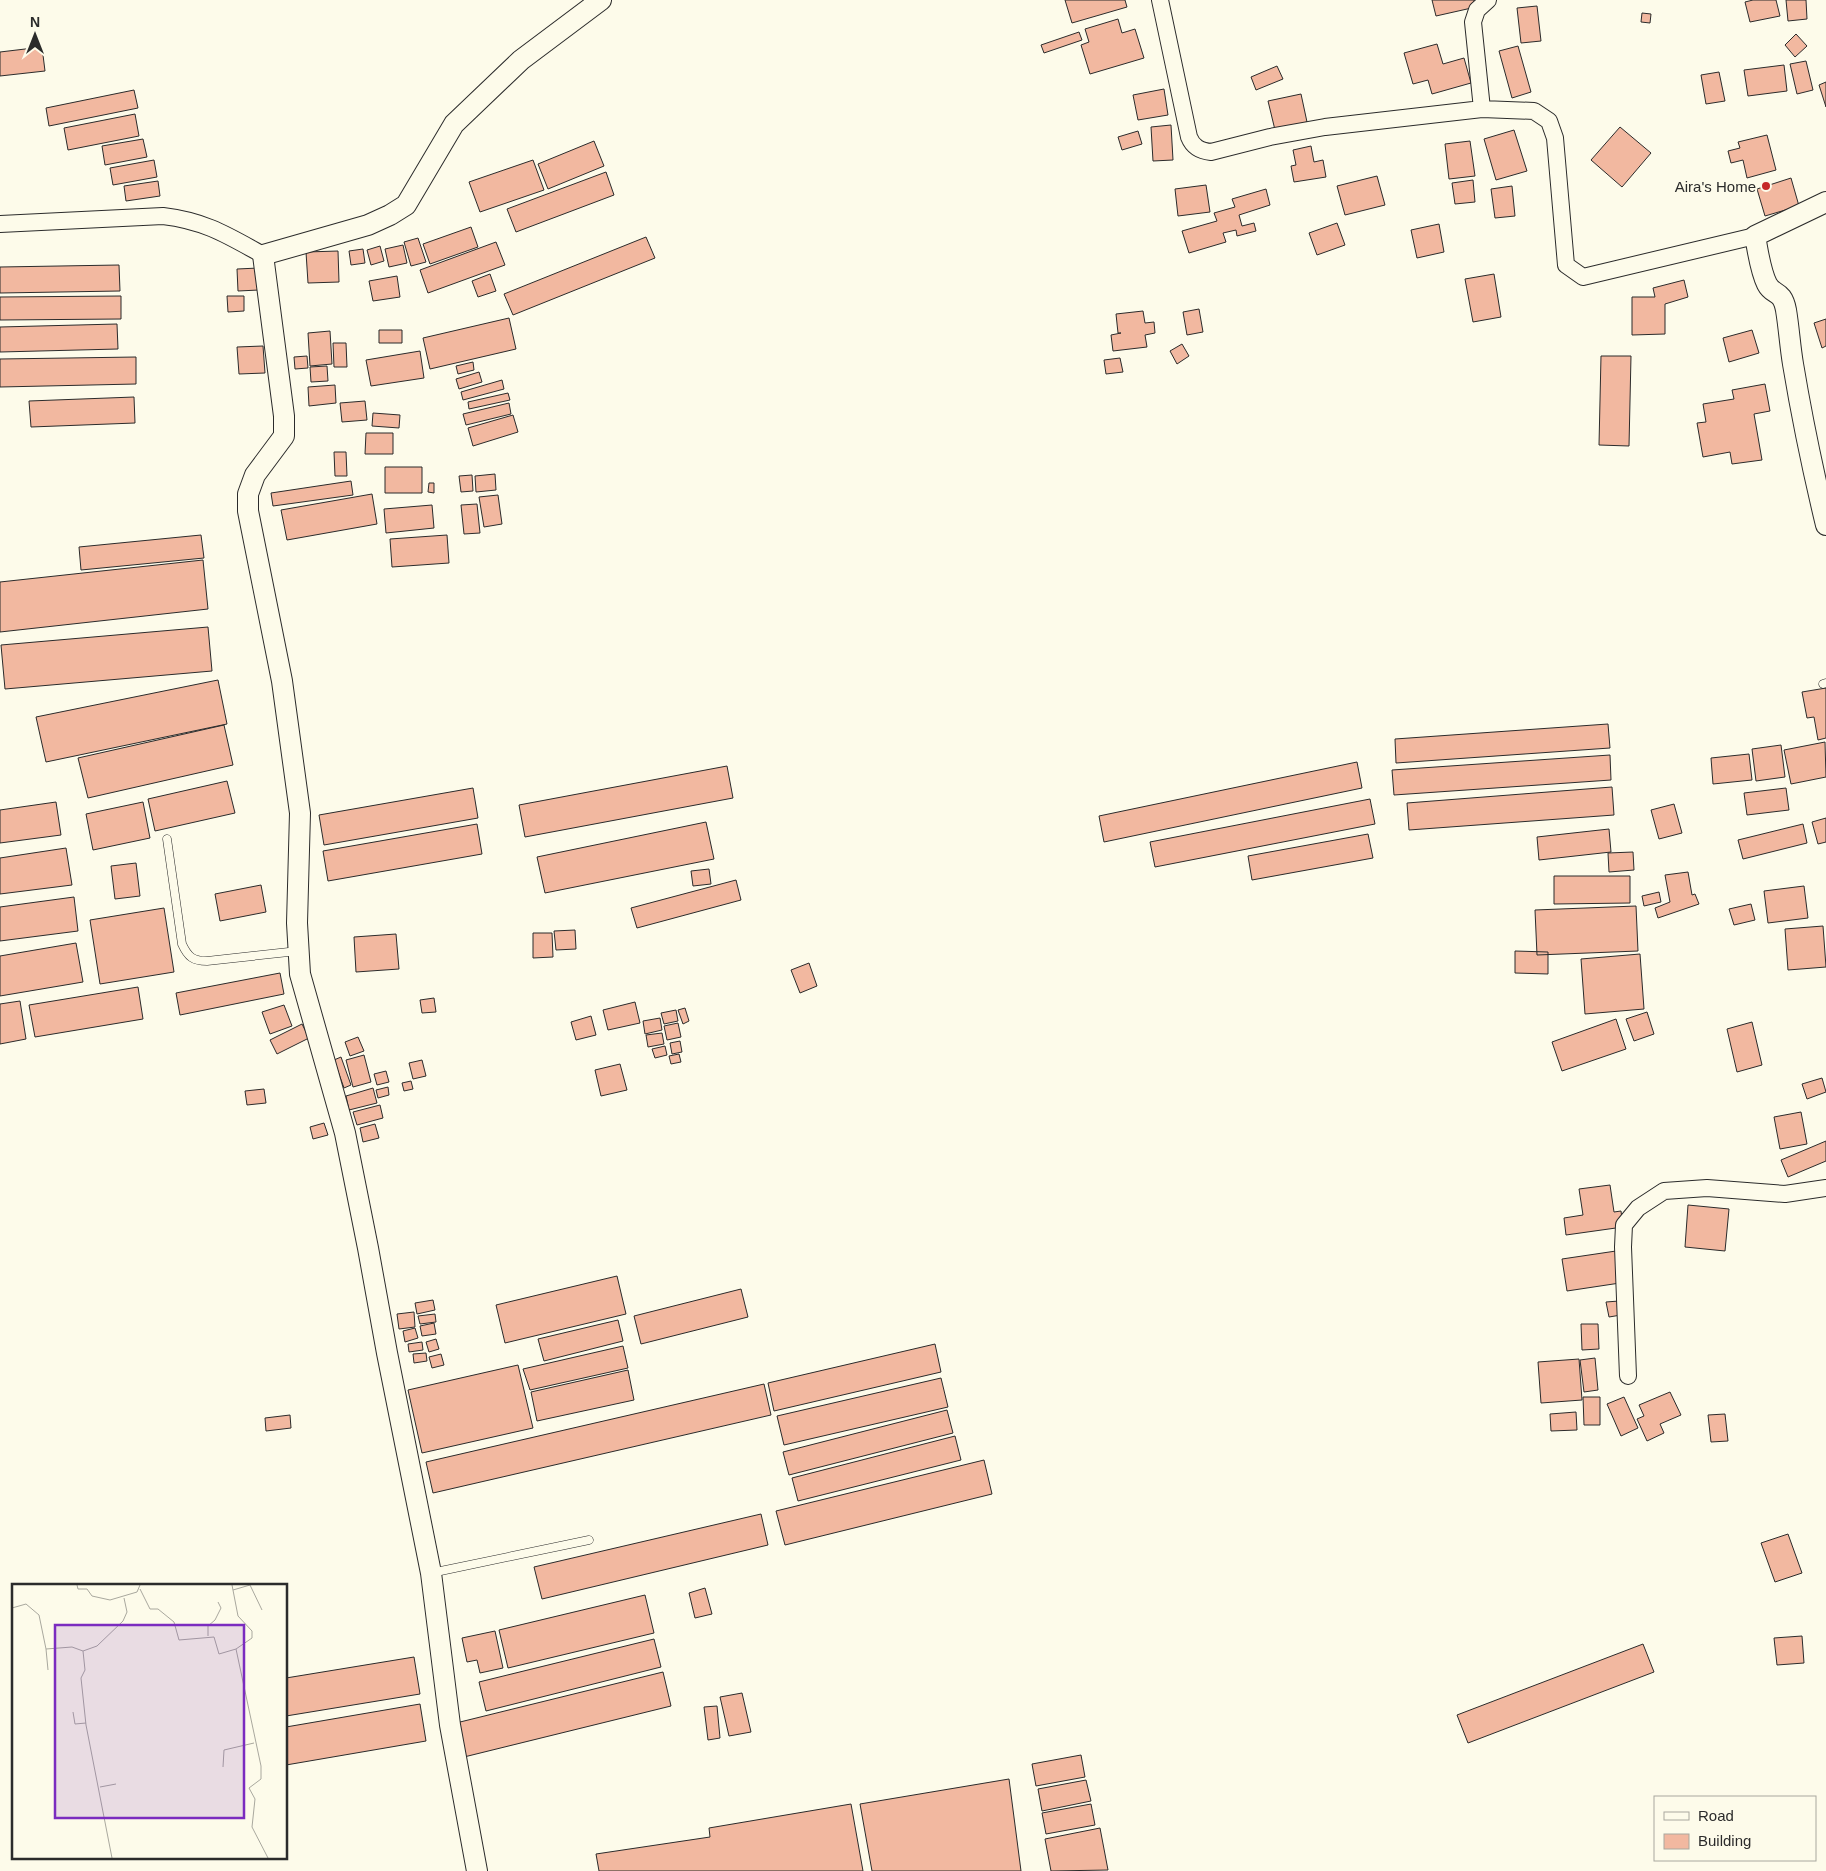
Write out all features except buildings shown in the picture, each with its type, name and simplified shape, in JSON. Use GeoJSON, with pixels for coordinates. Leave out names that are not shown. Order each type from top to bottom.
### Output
{"type":"FeatureCollection","features":[{"type":"Feature","properties":{"kind":"street"},"geometry":{"type":"LineString","coordinates":[[0,224],[164,216],[186,219],[210,227],[263,255],[368,225],[406,205],[454,124],[521,60],[601,0]]}},
{"type":"Feature","properties":{"kind":"street"},"geometry":{"type":"LineString","coordinates":[[1160,0],[1189,137],[1191,142],[1204,152],[1325,127],[1482,109],[1534,111],[1549,121],[1555,138],[1566,265],[1583,277],[1755,236],[1826,202]]}},
{"type":"Feature","properties":{"kind":"street"},"geometry":{"type":"LineString","coordinates":[[1482,109],[1473,22],[1477,10],[1488,0]]}},
{"type":"Feature","properties":{"kind":"street"},"geometry":{"type":"LineString","coordinates":[[1755,236],[1766,282],[1770,289],[1777,292],[1782,298],[1786,311],[1793,363],[1808,444],[1826,525]]}},
{"type":"Feature","properties":{"kind":"street"},"geometry":{"type":"LineString","coordinates":[[263,255],[284,416],[284,436],[255,475],[248,494],[248,511],[282,681],[300,813],[297,923],[300,974],[345,1133],[431,1573],[450,1725],[477,1871]]}},
{"type":"Feature","properties":{"kind":"street"},"geometry":{"type":"LineString","coordinates":[[1628,1376],[1623,1247],[1624,1225],[1638,1208],[1664,1191],[1707,1188],[1785,1194],[1826,1188]]}},
{"type":"Feature","properties":{"kind":"lane"},"geometry":{"type":"LineString","coordinates":[[168,839],[182,944],[188,956],[198,961],[207,961],[298,951]]}},
{"type":"Feature","properties":{"kind":"lane"},"geometry":{"type":"LineString","coordinates":[[431,1573],[589,1540]]}},
{"type":"Feature","properties":{"kind":"place","name":"Aira's Home"},"geometry":{"type":"Point","coordinates":[1766,186]}}]}
